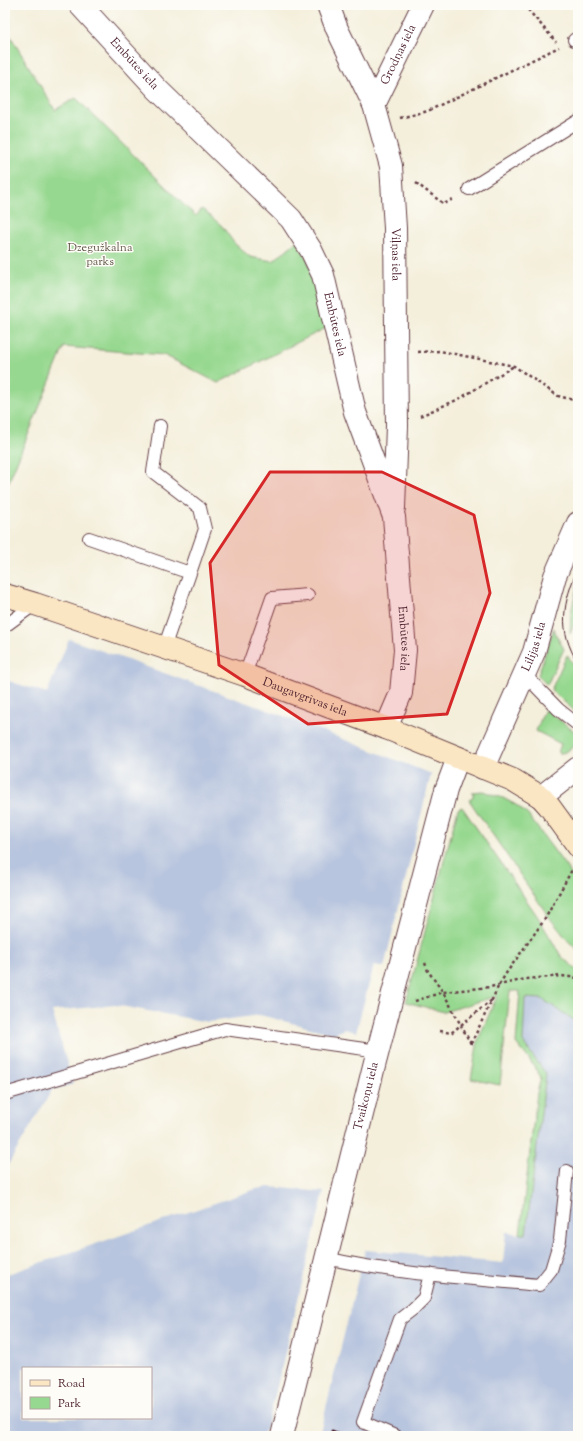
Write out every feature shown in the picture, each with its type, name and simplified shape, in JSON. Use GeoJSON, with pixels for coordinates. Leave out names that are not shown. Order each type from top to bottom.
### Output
{"type":"FeatureCollection","features":[{"type":"Feature","properties":{"kind":"main road","name":"Daugavgrīvas iela"},"geometry":{"type":"LineString","coordinates":[[5,595],[245,675],[386,728],[513,780],[541,797],[549,806],[576,856]]}},
{"type":"Feature","properties":{"kind":"street","name":"Embūtes iela"},"geometry":{"type":"LineString","coordinates":[[80,5],[157,89],[291,219],[312,250],[324,274],[355,412],[394,517],[405,650],[401,693],[386,728]]}},
{"type":"Feature","properties":{"kind":"street","name":"Viļņas iela"},"geometry":{"type":"LineString","coordinates":[[328,5],[337,29],[377,114],[392,166],[395,228],[397,426],[394,517]]}},
{"type":"Feature","properties":{"kind":"street","name":"Grodņas iela"},"geometry":{"type":"LineString","coordinates":[[377,114],[423,5]]}},
{"type":"Feature","properties":{"kind":"street","name":"Lilijas iela"},"geometry":{"type":"LineString","coordinates":[[483,768],[534,652],[556,576],[578,523]]}},
{"type":"Feature","properties":{"kind":"street","name":"Tvaikoņu iela"},"geometry":{"type":"LineString","coordinates":[[282,1436],[378,1051],[446,790],[458,758]]}},
{"type":"Feature","properties":{"kind":"street"},"geometry":{"type":"LineString","coordinates":[[541,797],[578,768]]}},
{"type":"Feature","properties":{"kind":"lane"},"geometry":{"type":"LineString","coordinates":[[469,190],[578,121]]}},
{"type":"Feature","properties":{"kind":"lane"},"geometry":{"type":"LineString","coordinates":[[160,426],[153,472],[200,508],[205,529],[164,648]]}},
{"type":"Feature","properties":{"kind":"lane"},"geometry":{"type":"LineString","coordinates":[[89,538],[190,573]]}},
{"type":"Feature","properties":{"kind":"lane"},"geometry":{"type":"LineString","coordinates":[[245,675],[272,598],[308,595]]}},
{"type":"Feature","properties":{"kind":"lane"},"geometry":{"type":"LineString","coordinates":[[5,626],[35,604]]}},
{"type":"Feature","properties":{"kind":"lane"},"geometry":{"type":"LineString","coordinates":[[524,674],[558,709],[578,725]]}},
{"type":"Feature","properties":{"kind":"lane"},"geometry":{"type":"LineString","coordinates":[[5,1094],[225,1029],[378,1051]]}},
{"type":"Feature","properties":{"kind":"lane"},"geometry":{"type":"LineString","coordinates":[[326,1258],[362,1265],[430,1274],[539,1285],[551,1270],[560,1240],[567,1171]]}},
{"type":"Feature","properties":{"kind":"lane"},"geometry":{"type":"LineString","coordinates":[[395,1436],[363,1422],[400,1319],[424,1298],[430,1274]]}},
{"type":"Feature","properties":{"kind":"path"},"geometry":{"type":"LineString","coordinates":[[377,114],[428,111],[560,46],[524,5]]}},
{"type":"Feature","properties":{"kind":"path"},"geometry":{"type":"LineString","coordinates":[[392,166],[444,204],[469,190]]}},
{"type":"Feature","properties":{"kind":"path"},"geometry":{"type":"LineString","coordinates":[[396,354],[440,351],[514,366],[558,396],[578,401]]}},
{"type":"Feature","properties":{"kind":"path"},"geometry":{"type":"LineString","coordinates":[[397,426],[459,399],[514,366]]}},
{"type":"Feature","properties":{"kind":"path"},"geometry":{"type":"LineString","coordinates":[[422,956],[428,971],[443,992],[471,1044],[499,986],[507,972],[545,919],[576,856]]}},
{"type":"Feature","properties":{"kind":"path"},"geometry":{"type":"LineString","coordinates":[[409,1001],[415,1001],[443,992],[499,986],[526,980],[562,976],[578,978]]}},
{"type":"Feature","properties":{"kind":"path"},"geometry":{"type":"LineString","coordinates":[[440,1031],[451,1033],[493,999]]}},
{"type":"Feature","properties":{"kind":"highlighted area"},"geometry":{"type":"Polygon","coordinates":[[[270,472],[382,472],[474,515],[490,593],[447,714],[308,724],[219,665],[210,563],[270,472]]]}},
{"type":"Feature","properties":{"kind":"shaded area"},"geometry":{"type":"Polygon","coordinates":[[[69,639],[295,720],[431,774],[384,967],[374,965],[356,1032],[344,1029],[334,1034],[260,1015],[208,1022],[115,1005],[52,1011],[73,1084],[52,1090],[5,1170],[5,680],[47,693],[69,639]]]}},
{"type":"Feature","properties":{"kind":"shaded area"},"geometry":{"type":"Polygon","coordinates":[[[520,991],[540,991],[578,1015],[578,1436],[319,1436],[365,1250],[503,1263],[506,1232],[520,1234],[537,1093],[541,1077],[516,1043],[520,991]]]}},
{"type":"Feature","properties":{"kind":"shaded area"},"geometry":{"type":"Polygon","coordinates":[[[270,1187],[324,1192],[271,1411],[263,1436],[5,1436],[5,1275],[256,1189],[270,1187]]]}},
{"type":"Feature","properties":{"kind":"green space","name":"Dzegužkalna parks"},"geometry":{"type":"Polygon","coordinates":[[[5,20],[8,32],[55,110],[76,98],[196,216],[202,209],[222,226],[234,243],[250,257],[273,261],[297,241],[308,261],[326,328],[218,383],[164,355],[64,347],[5,491],[5,20]]]}},
{"type":"Feature","properties":{"kind":"green space"},"geometry":{"type":"Polygon","coordinates":[[[578,583],[578,615],[570,634],[571,613],[578,583]]]}},
{"type":"Feature","properties":{"kind":"green space"},"geometry":{"type":"Polygon","coordinates":[[[554,628],[556,635],[564,649],[547,685],[538,675],[554,628]]]}},
{"type":"Feature","properties":{"kind":"green space"},"geometry":{"type":"Polygon","coordinates":[[[567,655],[578,670],[578,714],[551,690],[567,655]]]}},
{"type":"Feature","properties":{"kind":"green space"},"geometry":{"type":"Polygon","coordinates":[[[545,709],[578,734],[578,742],[566,752],[558,753],[561,744],[536,731],[545,709]]]}},
{"type":"Feature","properties":{"kind":"green space"},"geometry":{"type":"Polygon","coordinates":[[[483,791],[503,798],[516,805],[528,815],[578,883],[578,950],[569,942],[549,917],[469,800],[473,798],[473,792],[483,791]]]}},
{"type":"Feature","properties":{"kind":"green space"},"geometry":{"type":"Polygon","coordinates":[[[462,807],[538,917],[561,956],[578,971],[578,1021],[574,1020],[542,999],[525,998],[523,1042],[546,1074],[526,1234],[520,1234],[537,1093],[541,1077],[516,1043],[520,991],[510,991],[500,1085],[471,1079],[478,1040],[497,996],[444,1012],[406,1002],[458,809],[462,807]]]}},
{"type":"Feature","properties":{"kind":"tram line"},"geometry":{"type":"LineString","coordinates":[[578,568],[569,593],[564,616],[567,639],[571,651],[578,663]]}},
{"type":"Feature","properties":{"kind":"railway"},"geometry":{"type":"LineString","coordinates":[[332,1431],[344,1436]]}}]}
